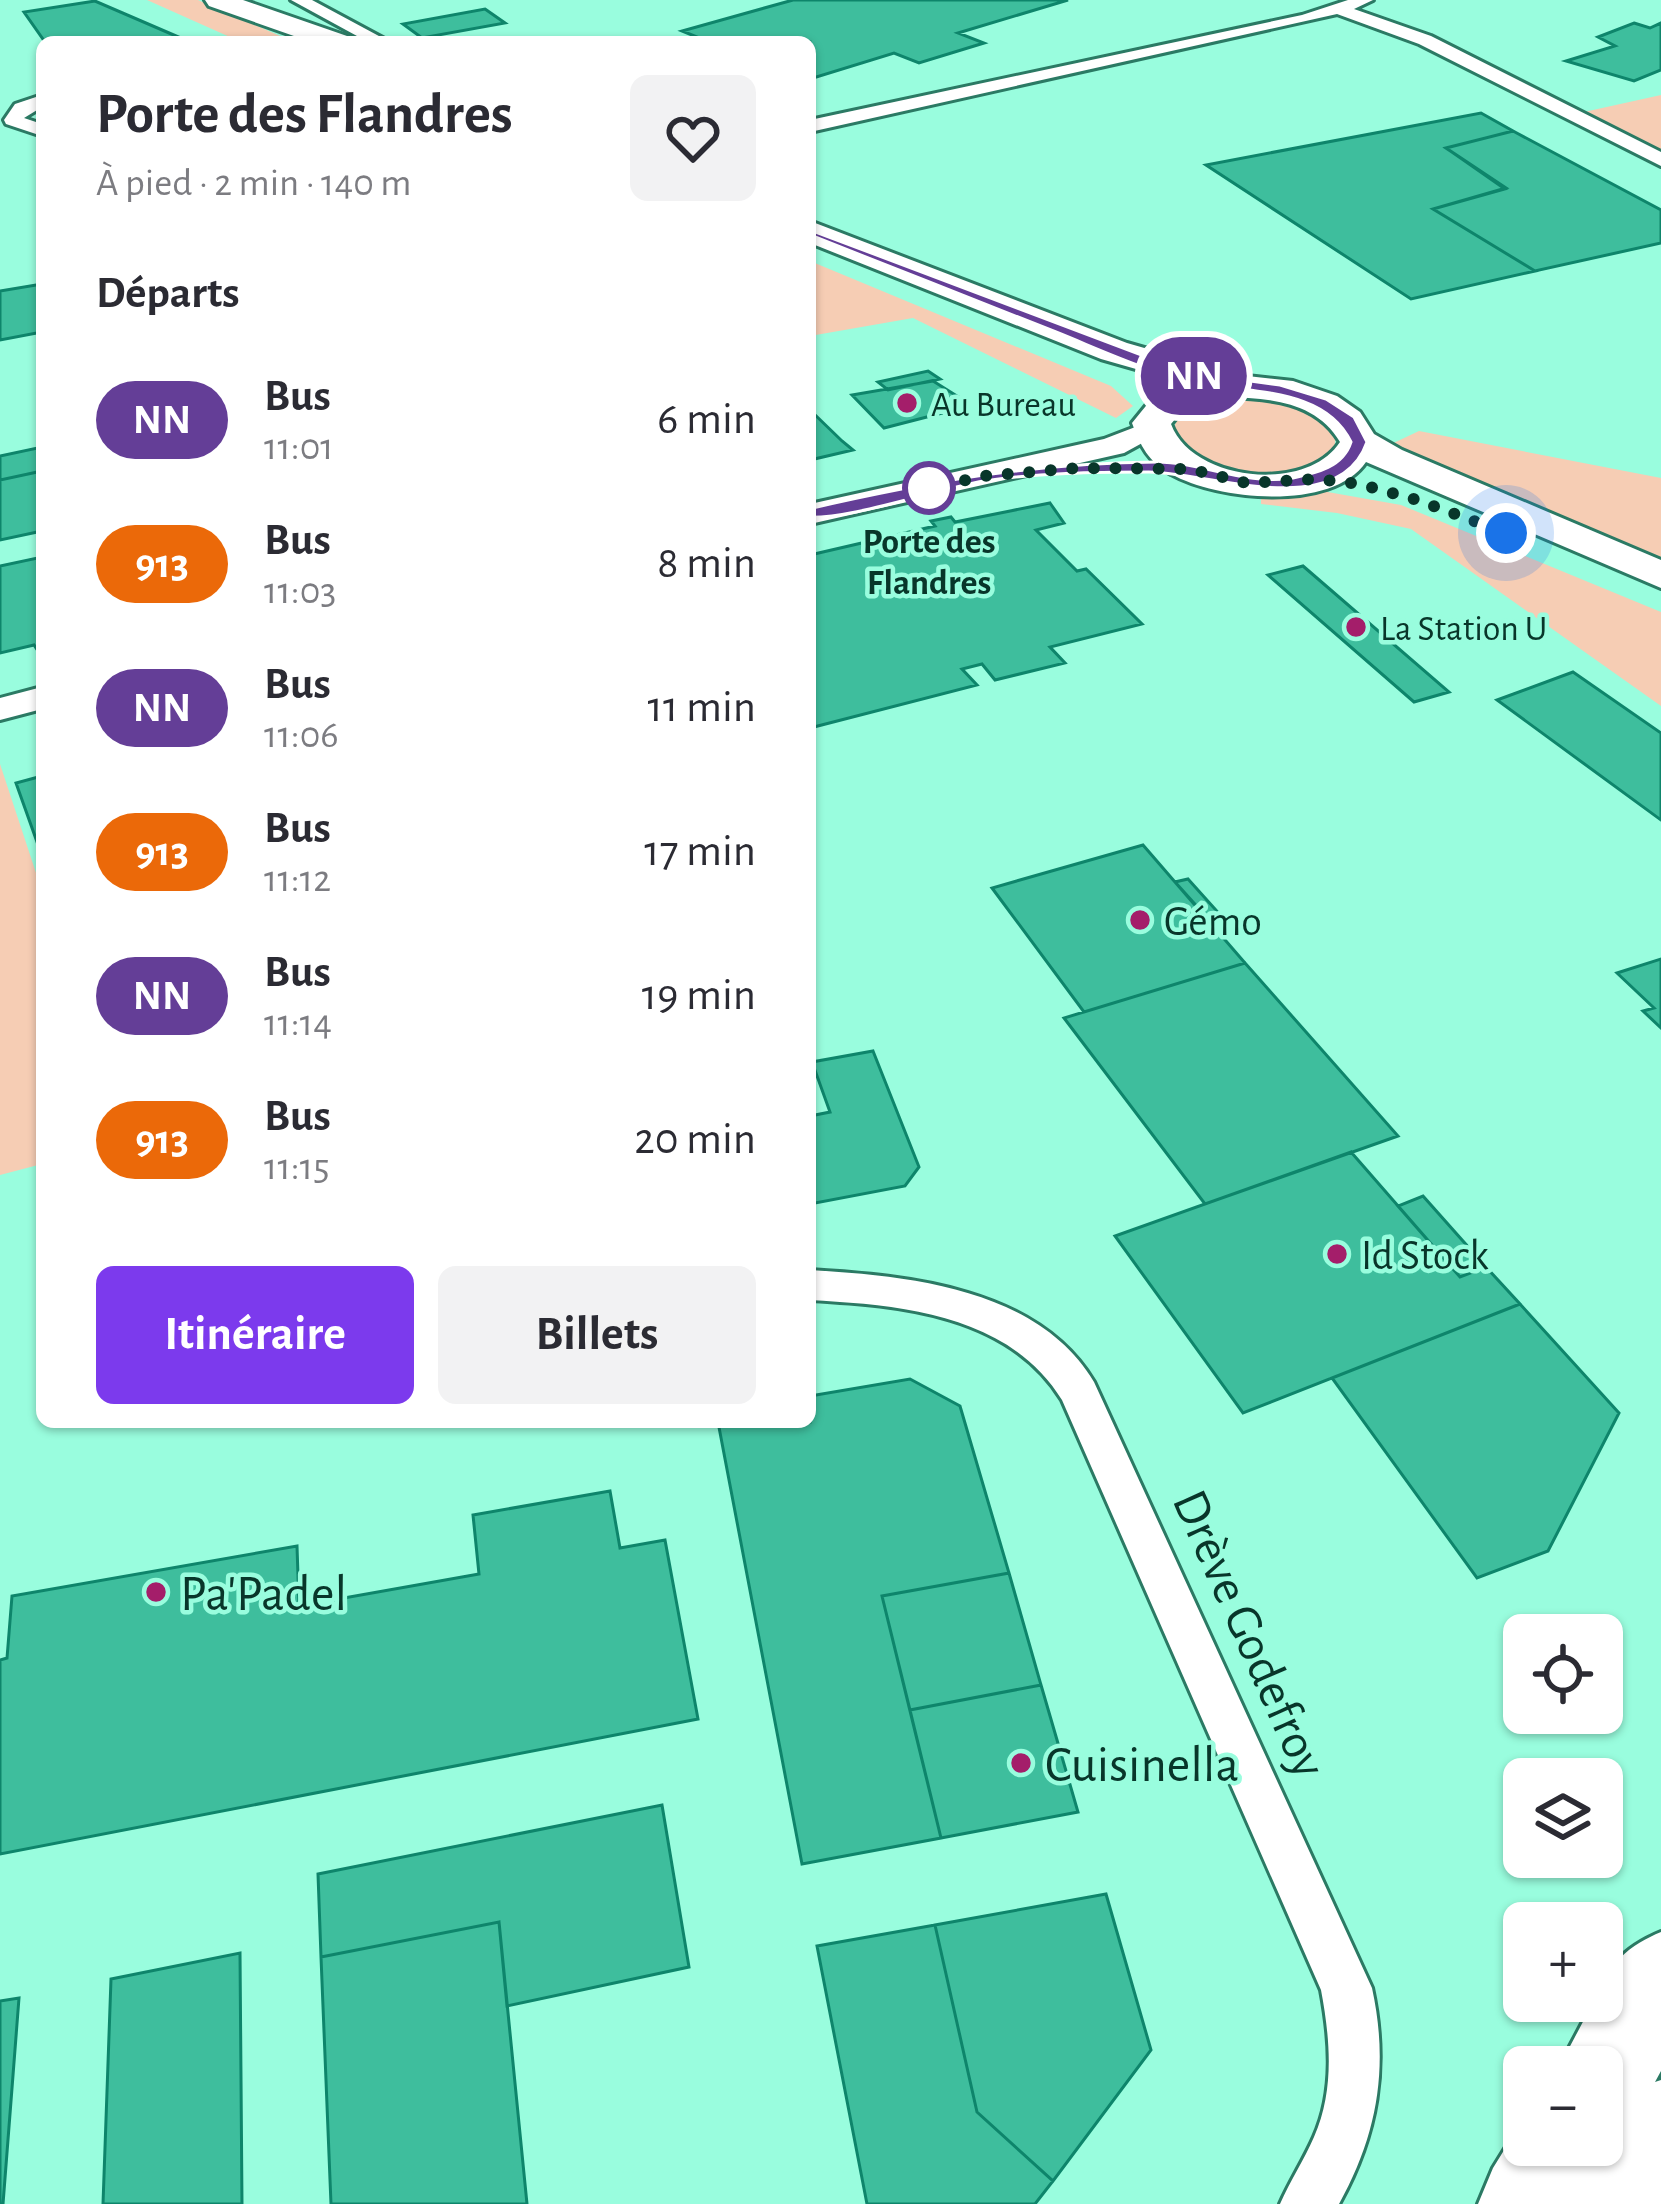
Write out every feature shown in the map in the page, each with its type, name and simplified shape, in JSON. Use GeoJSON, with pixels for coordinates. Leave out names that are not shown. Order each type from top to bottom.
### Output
{"type":"FeatureCollection","features":[{"type":"Feature","properties":{"kind":"highway"},"geometry":{"type":"LineString","coordinates":[[1622,2046],[1661,1979]]}},
{"type":"Feature","properties":{"kind":"highway"},"geometry":{"type":"LineString","coordinates":[[1615,2204],[1661,2129]]}},
{"type":"Feature","properties":{"kind":"highway"},"geometry":{"type":"LineString","coordinates":[[1529,2204],[1552,2166]]}},
{"type":"Feature","properties":{"kind":"main road"},"geometry":{"type":"LineString","coordinates":[[220,1],[299,36]]}},
{"type":"Feature","properties":{"kind":"main road"},"geometry":{"type":"LineString","coordinates":[[220,1],[320,36]]}},
{"type":"Feature","properties":{"kind":"main road"},"geometry":{"type":"LineString","coordinates":[[816,233],[1114,351],[1236,386],[1280,390],[1321,402],[1349,421],[1359,442],[1478,500],[1661,575]]}},
{"type":"Feature","properties":{"kind":"main road"},"geometry":{"type":"LineString","coordinates":[[816,248],[1133,387],[1155,420],[1159,448],[1190,469],[1261,484],[1317,479],[1375,488],[1438,506],[1661,597]]}},
{"type":"Feature","properties":{"kind":"main road"},"geometry":{"type":"LineString","coordinates":[[1155,420],[1189,393],[1236,386]]}},
{"type":"Feature","properties":{"kind":"main road"},"geometry":{"type":"LineString","coordinates":[[1317,479],[1348,464],[1359,442]]}},
{"type":"Feature","properties":{"kind":"street"},"geometry":{"type":"LineString","coordinates":[[299,0],[369,36]]}},
{"type":"Feature","properties":{"kind":"street"},"geometry":{"type":"LineString","coordinates":[[816,125],[1341,10],[1365,0]]}},
{"type":"Feature","properties":{"kind":"street"},"geometry":{"type":"LineString","coordinates":[[1341,10],[1425,40],[1661,160]]}},
{"type":"Feature","properties":{"kind":"street"},"geometry":{"type":"LineString","coordinates":[[36,104],[14,117],[18,125],[36,129]]}},
{"type":"Feature","properties":{"kind":"street"},"geometry":{"type":"LineString","coordinates":[[816,513],[1114,446],[1155,420]]}},
{"type":"Feature","properties":{"kind":"street"},"geometry":{"type":"LineString","coordinates":[[984,476],[1106,466],[1190,469]]}},
{"type":"Feature","properties":{"kind":"street"},"geometry":{"type":"LineString","coordinates":[[0,709],[36,700]]}},
{"type":"Feature","properties":{"kind":"street","name":"Drève Godefroy"},"geometry":{"type":"LineString","coordinates":[[816,1286],[904,1293],[987,1319],[1063,1369],[1085,1404],[1346,1988],[1358,2054],[1356,2086],[1336,2156],[1309,2204]]}},
{"type":"Feature","properties":{"kind":"shaded area"},"geometry":{"type":"Polygon","coordinates":[[[147,0],[198,0],[280,36],[228,36],[147,0]]]}},
{"type":"Feature","properties":{"kind":"shaded area"},"geometry":{"type":"Polygon","coordinates":[[[1661,95],[1661,151],[1584,112],[1661,95]]]}},
{"type":"Feature","properties":{"kind":"shaded area"},"geometry":{"type":"Polygon","coordinates":[[[816,263],[1111,386],[1133,406],[1116,418],[913,318],[816,335],[816,263]]]}},
{"type":"Feature","properties":{"kind":"shaded area"},"geometry":{"type":"Polygon","coordinates":[[[1257,396],[1317,414],[1336,435],[1334,451],[1295,471],[1250,474],[1207,460],[1173,433],[1177,417],[1195,404],[1257,396]]]}},
{"type":"Feature","properties":{"kind":"shaded area"},"geometry":{"type":"Polygon","coordinates":[[[1419,431],[1661,478],[1661,557],[1442,474],[1385,447],[1419,431]]]}},
{"type":"Feature","properties":{"kind":"shaded area"},"geometry":{"type":"Polygon","coordinates":[[[1322,491],[1401,505],[1661,612],[1661,706],[1411,529],[1337,513],[1261,504],[1261,492],[1322,491]]]}},
{"type":"Feature","properties":{"kind":"shaded area"},"geometry":{"type":"Polygon","coordinates":[[[0,764],[36,873],[36,1166],[0,1175],[0,764]]]}},
{"type":"Feature","properties":{"kind":"building"},"geometry":{"type":"Polygon","coordinates":[[[793,0],[1068,0],[958,33],[984,43],[919,63],[894,53],[816,77],[816,36],[694,36],[682,31],[793,0]]]}},
{"type":"Feature","properties":{"kind":"building"},"geometry":{"type":"Polygon","coordinates":[[[95,1],[176,36],[41,36],[24,12],[95,1]]]}},
{"type":"Feature","properties":{"kind":"building"},"geometry":{"type":"Polygon","coordinates":[[[485,9],[505,23],[433,36],[419,36],[403,24],[485,9]]]}},
{"type":"Feature","properties":{"kind":"building"},"geometry":{"type":"Polygon","coordinates":[[[1634,23],[1650,28],[1661,23],[1661,70],[1634,81],[1566,61],[1615,46],[1598,37],[1634,23]]]}},
{"type":"Feature","properties":{"kind":"building"},"geometry":{"type":"Polygon","coordinates":[[[1481,113],[1513,131],[1446,148],[1506,188],[1433,209],[1535,271],[1411,299],[1206,165],[1481,113]]]}},
{"type":"Feature","properties":{"kind":"building"},"geometry":{"type":"Polygon","coordinates":[[[1513,131],[1661,210],[1661,243],[1535,271],[1433,209],[1505,189],[1446,148],[1513,131]]]}},
{"type":"Feature","properties":{"kind":"building"},"geometry":{"type":"Polygon","coordinates":[[[36,285],[36,333],[0,340],[0,291],[36,285]]]}},
{"type":"Feature","properties":{"kind":"building"},"geometry":{"type":"Polygon","coordinates":[[[928,371],[940,379],[888,390],[878,382],[928,371]]]}},
{"type":"Feature","properties":{"kind":"building","name":"Au Bureau"},"geometry":{"type":"Polygon","coordinates":[[[933,381],[957,396],[950,397],[962,408],[884,428],[852,395],[933,381]]]}},
{"type":"Feature","properties":{"kind":"building"},"geometry":{"type":"Polygon","coordinates":[[[816,416],[842,441],[853,450],[816,459],[816,416]]]}},
{"type":"Feature","properties":{"kind":"building"},"geometry":{"type":"Polygon","coordinates":[[[36,448],[36,472],[0,480],[0,456],[36,448]]]}},
{"type":"Feature","properties":{"kind":"building"},"geometry":{"type":"Polygon","coordinates":[[[36,472],[36,532],[0,540],[0,480],[36,472]]]}},
{"type":"Feature","properties":{"kind":"building"},"geometry":{"type":"Polygon","coordinates":[[[1050,503],[1064,523],[1036,530],[1077,571],[1086,569],[1142,624],[1050,647],[1065,663],[995,680],[982,664],[962,669],[977,685],[816,726],[816,554],[935,526],[931,521],[951,517],[955,522],[1050,503]]]}},
{"type":"Feature","properties":{"kind":"building"},"geometry":{"type":"Polygon","coordinates":[[[36,558],[36,648],[0,653],[0,566],[36,558]]]}},
{"type":"Feature","properties":{"kind":"building"},"geometry":{"type":"Polygon","coordinates":[[[1303,566],[1449,692],[1414,702],[1268,575],[1303,566]]]}},
{"type":"Feature","properties":{"kind":"building"},"geometry":{"type":"Polygon","coordinates":[[[1573,672],[1661,733],[1661,820],[1497,700],[1573,672]]]}},
{"type":"Feature","properties":{"kind":"building"},"geometry":{"type":"Polygon","coordinates":[[[36,778],[36,839],[16,783],[36,778]]]}},
{"type":"Feature","properties":{"kind":"building"},"geometry":{"type":"Polygon","coordinates":[[[1143,845],[1245,963],[1084,1012],[992,888],[1143,845]]]}},
{"type":"Feature","properties":{"kind":"building"},"geometry":{"type":"Polygon","coordinates":[[[1188,879],[1224,919],[1211,922],[1175,882],[1188,879]]]}},
{"type":"Feature","properties":{"kind":"building"},"geometry":{"type":"Polygon","coordinates":[[[1661,959],[1661,1028],[1643,1011],[1654,1008],[1617,973],[1661,959]]]}},
{"type":"Feature","properties":{"kind":"building"},"geometry":{"type":"Polygon","coordinates":[[[1245,963],[1398,1136],[1205,1204],[1064,1018],[1245,963]]]}},
{"type":"Feature","properties":{"kind":"building"},"geometry":{"type":"Polygon","coordinates":[[[873,1051],[919,1167],[905,1186],[816,1203],[816,1115],[830,1112],[816,1061],[873,1051]]]}},
{"type":"Feature","properties":{"kind":"building"},"geometry":{"type":"Polygon","coordinates":[[[1351,1152],[1460,1277],[1486,1267],[1520,1304],[1243,1413],[1115,1236],[1351,1152]]]}},
{"type":"Feature","properties":{"kind":"building"},"geometry":{"type":"Polygon","coordinates":[[[1423,1196],[1486,1267],[1460,1277],[1398,1206],[1423,1196]]]}},
{"type":"Feature","properties":{"kind":"building"},"geometry":{"type":"Polygon","coordinates":[[[1520,1304],[1619,1413],[1548,1551],[1477,1578],[1332,1378],[1520,1304]]]}},
{"type":"Feature","properties":{"kind":"building"},"geometry":{"type":"Polygon","coordinates":[[[910,1379],[960,1406],[1009,1573],[882,1596],[941,1838],[802,1864],[719,1428],[816,1428],[816,1395],[910,1379]]]}},
{"type":"Feature","properties":{"kind":"building"},"geometry":{"type":"Polygon","coordinates":[[[610,1491],[620,1548],[665,1540],[698,1719],[0,1854],[0,1660],[7,1658],[12,1596],[297,1546],[299,1606],[479,1574],[473,1515],[610,1491]]]}},
{"type":"Feature","properties":{"kind":"building"},"geometry":{"type":"Polygon","coordinates":[[[1009,1573],[1041,1685],[910,1710],[882,1596],[1009,1573]]]}},
{"type":"Feature","properties":{"kind":"building"},"geometry":{"type":"Polygon","coordinates":[[[1041,1685],[1078,1812],[941,1838],[910,1710],[1041,1685]]]}},
{"type":"Feature","properties":{"kind":"building"},"geometry":{"type":"Polygon","coordinates":[[[662,1805],[689,1967],[507,2006],[499,1922],[321,1957],[318,1874],[662,1805]]]}},
{"type":"Feature","properties":{"kind":"building"},"geometry":{"type":"Polygon","coordinates":[[[1106,1894],[1151,2050],[1053,2181],[977,2112],[935,1925],[1106,1894]]]}},
{"type":"Feature","properties":{"kind":"building"},"geometry":{"type":"Polygon","coordinates":[[[499,1922],[527,2204],[331,2204],[321,1957],[499,1922]]]}},
{"type":"Feature","properties":{"kind":"building"},"geometry":{"type":"Polygon","coordinates":[[[935,1925],[977,2112],[1053,2181],[1035,2204],[867,2204],[817,1946],[935,1925]]]}},
{"type":"Feature","properties":{"kind":"building"},"geometry":{"type":"Polygon","coordinates":[[[240,1953],[242,2204],[103,2204],[111,1979],[240,1953]]]}},
{"type":"Feature","properties":{"kind":"building"},"geometry":{"type":"Polygon","coordinates":[[[19,1998],[3,2204],[0,2204],[0,2001],[19,1998]]]}},
{"type":"Feature","properties":{"kind":"bus line","name":"NN"},"geometry":{"type":"LineString","coordinates":[[816,233],[1142,360],[1206,380],[1280,390],[1321,402],[1349,421],[1359,442],[1354,457],[1340,470],[1291,484],[1246,483],[1166,467],[1078,468],[984,476],[816,513]]}},
{"type":"Feature","properties":{"kind":"place","name":"Au Bureau"},"geometry":{"type":"Point","coordinates":[907,403]}},
{"type":"Feature","properties":{"kind":"place","name":"Porte des Flandres"},"geometry":{"type":"Point","coordinates":[929,488]}},
{"type":"Feature","properties":{"kind":"place","name":"La Station U"},"geometry":{"type":"Point","coordinates":[1356,627]}},
{"type":"Feature","properties":{"kind":"place","name":"Gémo"},"geometry":{"type":"Point","coordinates":[1140,920]}},
{"type":"Feature","properties":{"kind":"place","name":"Id Stock"},"geometry":{"type":"Point","coordinates":[1337,1254]}},
{"type":"Feature","properties":{"kind":"place","name":"Pa'Padel"},"geometry":{"type":"Point","coordinates":[156,1592]}},
{"type":"Feature","properties":{"kind":"place","name":"Cuisinella"},"geometry":{"type":"Point","coordinates":[1021,1763]}},
{"type":"Feature","properties":{"kind":"route"},"geometry":{"type":"LineString","coordinates":[[929,488],[984,476],[1078,468],[1190,469],[1246,483],[1317,479],[1359,484],[1438,506],[1506,533]]}}]}
